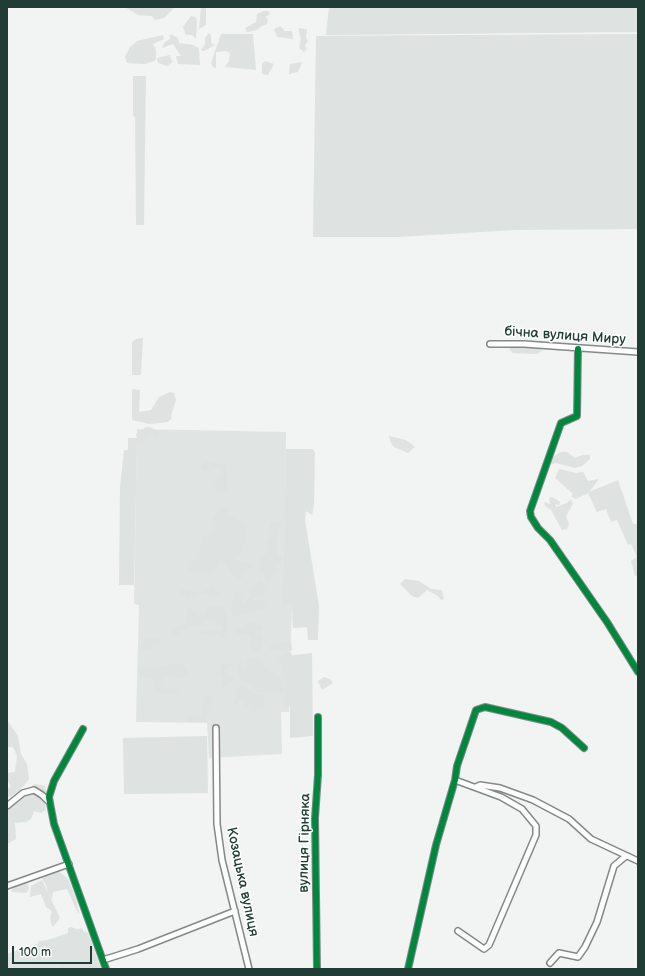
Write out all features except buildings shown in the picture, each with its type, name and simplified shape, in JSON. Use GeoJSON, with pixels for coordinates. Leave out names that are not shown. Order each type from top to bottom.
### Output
{"type":"FeatureCollection","features":[{"type":"Feature","properties":{"kind":"street","name":"бічна вулиця Миру"},"geometry":{"type":"LineString","coordinates":[[490,344],[638,352]]}},
{"type":"Feature","properties":{"kind":"street"},"geometry":{"type":"LineString","coordinates":[[578,349],[576,416],[561,423],[530,511],[531,517],[538,528],[550,540],[608,622],[638,672]]}},
{"type":"Feature","properties":{"kind":"street"},"geometry":{"type":"LineString","coordinates":[[408,969],[436,845],[455,780],[464,740],[476,710],[485,707],[551,722],[562,728],[584,748]]}},
{"type":"Feature","properties":{"kind":"street","name":"вулиця Гірняка"},"geometry":{"type":"LineString","coordinates":[[317,969],[315,818],[318,775],[318,717]]}},
{"type":"Feature","properties":{"kind":"street","name":"Козацька вулиця"},"geometry":{"type":"LineString","coordinates":[[216,728],[217,824],[222,860],[249,969]]}},
{"type":"Feature","properties":{"kind":"street"},"geometry":{"type":"LineString","coordinates":[[83,729],[54,781],[49,797],[54,824],[106,969]]}},
{"type":"Feature","properties":{"kind":"street"},"geometry":{"type":"LineString","coordinates":[[455,780],[501,797],[522,809],[536,826],[536,835],[489,945],[484,949],[458,932]]}},
{"type":"Feature","properties":{"kind":"street"},"geometry":{"type":"LineString","coordinates":[[476,787],[480,785],[500,788],[533,800],[569,819],[591,839],[638,861]]}},
{"type":"Feature","properties":{"kind":"street"},"geometry":{"type":"LineString","coordinates":[[7,806],[23,793],[34,790],[42,795],[50,804]]}},
{"type":"Feature","properties":{"kind":"street"},"geometry":{"type":"LineString","coordinates":[[550,963],[559,953],[578,957],[586,947],[597,922],[614,866],[626,856]]}},
{"type":"Feature","properties":{"kind":"street"},"geometry":{"type":"LineString","coordinates":[[7,886],[69,864]]}},
{"type":"Feature","properties":{"kind":"street"},"geometry":{"type":"LineString","coordinates":[[103,960],[138,949],[235,911]]}},
{"type":"Feature","properties":{"kind":"shaded area"},"geometry":{"type":"Polygon","coordinates":[[[125,7],[175,7],[164,18],[155,20],[152,16],[138,15],[125,7]]]}},
{"type":"Feature","properties":{"kind":"shaded area"},"geometry":{"type":"Polygon","coordinates":[[[201,7],[206,7],[206,25],[199,29],[201,7]]]}},
{"type":"Feature","properties":{"kind":"shaded area"},"geometry":{"type":"Polygon","coordinates":[[[329,7],[638,7],[638,32],[326,35],[329,7]]]}},
{"type":"Feature","properties":{"kind":"shaded area"},"geometry":{"type":"Polygon","coordinates":[[[268,11],[270,14],[265,17],[268,19],[267,24],[257,30],[247,32],[245,28],[256,22],[257,14],[268,11]]]}},
{"type":"Feature","properties":{"kind":"shaded area"},"geometry":{"type":"Polygon","coordinates":[[[191,16],[196,17],[196,39],[192,35],[186,35],[183,27],[191,16]]]}},
{"type":"Feature","properties":{"kind":"shaded area"},"geometry":{"type":"Polygon","coordinates":[[[280,26],[285,31],[292,31],[293,39],[277,37],[274,29],[280,26]]]}},
{"type":"Feature","properties":{"kind":"shaded area"},"geometry":{"type":"Polygon","coordinates":[[[298,28],[306,29],[307,31],[306,37],[308,41],[305,46],[307,49],[304,52],[299,48],[301,39],[298,28]]]}},
{"type":"Feature","properties":{"kind":"shaded area"},"geometry":{"type":"Polygon","coordinates":[[[209,33],[211,35],[211,43],[215,45],[204,51],[201,50],[205,44],[205,38],[209,33]]]}},
{"type":"Feature","properties":{"kind":"shaded area"},"geometry":{"type":"Polygon","coordinates":[[[170,34],[178,38],[179,43],[193,45],[199,48],[200,65],[178,64],[176,56],[181,56],[173,44],[162,48],[165,42],[170,39],[170,34]]]}},
{"type":"Feature","properties":{"kind":"shaded area"},"geometry":{"type":"Polygon","coordinates":[[[221,34],[253,34],[256,70],[225,67],[229,61],[230,53],[226,51],[216,52],[216,68],[213,67],[211,63],[221,34]]]}},
{"type":"Feature","properties":{"kind":"shaded area"},"geometry":{"type":"Polygon","coordinates":[[[638,34],[638,229],[514,230],[399,237],[313,237],[316,36],[638,34]]]}},
{"type":"Feature","properties":{"kind":"shaded area"},"geometry":{"type":"Polygon","coordinates":[[[163,35],[164,39],[153,44],[156,50],[156,59],[154,61],[145,64],[127,63],[125,57],[130,47],[137,41],[163,35]]]}},
{"type":"Feature","properties":{"kind":"shaded area"},"geometry":{"type":"Polygon","coordinates":[[[170,55],[171,60],[174,61],[167,66],[158,63],[157,58],[170,55]]]}},
{"type":"Feature","properties":{"kind":"shaded area"},"geometry":{"type":"Polygon","coordinates":[[[265,61],[274,64],[268,75],[262,74],[262,64],[265,61]]]}},
{"type":"Feature","properties":{"kind":"shaded area"},"geometry":{"type":"Polygon","coordinates":[[[302,62],[298,72],[289,74],[290,64],[302,62]]]}},
{"type":"Feature","properties":{"kind":"shaded area"},"geometry":{"type":"Polygon","coordinates":[[[133,76],[146,76],[144,225],[136,225],[133,76]]]}},
{"type":"Feature","properties":{"kind":"shaded area"},"geometry":{"type":"Polygon","coordinates":[[[143,338],[141,375],[132,375],[132,342],[136,339],[143,338]]]}},
{"type":"Feature","properties":{"kind":"shaded area"},"geometry":{"type":"Polygon","coordinates":[[[512,346],[539,348],[543,350],[537,354],[513,353],[509,349],[512,346]]]}},
{"type":"Feature","properties":{"kind":"shaded area"},"geometry":{"type":"Polygon","coordinates":[[[132,389],[140,390],[139,412],[151,410],[159,397],[170,392],[174,393],[176,400],[171,416],[172,418],[168,422],[149,424],[132,420],[132,389]]]}},
{"type":"Feature","properties":{"kind":"shaded area"},"geometry":{"type":"Polygon","coordinates":[[[146,427],[150,427],[160,433],[157,441],[154,441],[152,435],[144,439],[142,445],[138,445],[137,441],[134,585],[119,585],[120,487],[124,450],[128,450],[128,438],[137,438],[136,434],[146,427]]]}},
{"type":"Feature","properties":{"kind":"shaded area"},"geometry":{"type":"Polygon","coordinates":[[[137,429],[286,432],[284,605],[292,605],[289,712],[281,712],[282,754],[209,758],[207,723],[136,722],[139,605],[134,604],[137,429]]]}},
{"type":"Feature","properties":{"kind":"shaded area"},"geometry":{"type":"Polygon","coordinates":[[[389,436],[406,440],[415,447],[408,453],[394,447],[389,436]]]}},
{"type":"Feature","properties":{"kind":"shaded area"},"geometry":{"type":"Polygon","coordinates":[[[286,449],[313,449],[315,453],[314,504],[312,515],[306,511],[305,520],[319,606],[318,640],[308,640],[307,627],[293,628],[292,606],[283,605],[286,449]]]}},
{"type":"Feature","properties":{"kind":"shaded area"},"geometry":{"type":"Polygon","coordinates":[[[561,452],[567,452],[575,458],[582,455],[590,455],[590,459],[582,466],[575,468],[556,463],[549,465],[544,462],[561,452]]]}},
{"type":"Feature","properties":{"kind":"shaded area"},"geometry":{"type":"Polygon","coordinates":[[[206,462],[223,464],[227,467],[227,490],[217,495],[215,480],[222,473],[220,469],[212,470],[211,473],[207,470],[201,470],[201,465],[206,462]]]}},
{"type":"Feature","properties":{"kind":"shaded area"},"geometry":{"type":"Polygon","coordinates":[[[559,469],[576,473],[583,472],[588,481],[599,479],[589,492],[618,480],[633,524],[638,524],[638,575],[635,576],[631,561],[637,557],[631,544],[628,545],[617,520],[611,522],[606,509],[597,512],[588,493],[576,499],[572,497],[572,493],[555,478],[559,469]]]}},
{"type":"Feature","properties":{"kind":"shaded area"},"geometry":{"type":"Polygon","coordinates":[[[552,497],[560,502],[559,505],[555,504],[556,507],[567,503],[571,499],[573,504],[566,516],[569,524],[567,529],[562,530],[551,510],[545,506],[544,502],[550,504],[549,498],[552,497]]]}},
{"type":"Feature","properties":{"kind":"shaded area"},"geometry":{"type":"Polygon","coordinates":[[[224,506],[228,509],[229,514],[243,523],[245,528],[245,541],[240,553],[234,559],[252,563],[252,567],[245,570],[241,579],[236,579],[222,559],[209,576],[206,571],[196,573],[189,570],[190,562],[198,560],[203,536],[210,534],[216,527],[213,518],[224,506]]]}},
{"type":"Feature","properties":{"kind":"shaded area"},"geometry":{"type":"Polygon","coordinates":[[[275,521],[283,527],[278,528],[276,546],[278,556],[282,557],[282,561],[277,566],[277,573],[273,574],[272,579],[268,580],[260,570],[260,557],[269,552],[267,544],[272,533],[270,527],[271,523],[275,521]]]}},
{"type":"Feature","properties":{"kind":"shaded area"},"geometry":{"type":"Polygon","coordinates":[[[405,579],[419,581],[431,589],[442,590],[444,599],[441,600],[438,596],[427,590],[418,598],[412,596],[400,584],[405,579]]]}},
{"type":"Feature","properties":{"kind":"shaded area"},"geometry":{"type":"Polygon","coordinates":[[[262,581],[266,589],[264,597],[258,598],[250,595],[249,590],[253,585],[262,581]]]}},
{"type":"Feature","properties":{"kind":"shaded area"},"geometry":{"type":"Polygon","coordinates":[[[214,587],[216,591],[219,591],[219,596],[197,593],[189,599],[179,592],[182,590],[202,592],[214,587]]]}},
{"type":"Feature","properties":{"kind":"shaded area"},"geometry":{"type":"Polygon","coordinates":[[[240,591],[243,604],[250,597],[256,601],[264,598],[266,606],[261,610],[235,616],[233,615],[231,608],[234,593],[240,591]]]}},
{"type":"Feature","properties":{"kind":"shaded area"},"geometry":{"type":"Polygon","coordinates":[[[188,607],[198,616],[206,614],[206,607],[222,607],[227,614],[226,638],[220,638],[218,635],[209,636],[199,633],[202,631],[221,631],[221,625],[216,624],[219,619],[207,621],[203,625],[189,625],[189,629],[182,630],[176,637],[173,636],[172,629],[187,622],[188,607]]]}},
{"type":"Feature","properties":{"kind":"shaded area"},"geometry":{"type":"Polygon","coordinates":[[[251,621],[255,624],[261,625],[263,630],[261,632],[256,630],[254,633],[262,636],[264,645],[257,651],[253,651],[249,646],[252,640],[250,635],[236,634],[234,631],[251,621]]]}},
{"type":"Feature","properties":{"kind":"shaded area"},"geometry":{"type":"Polygon","coordinates":[[[145,639],[159,639],[161,644],[157,647],[143,650],[142,648],[145,639]]]}},
{"type":"Feature","properties":{"kind":"shaded area"},"geometry":{"type":"Polygon","coordinates":[[[291,641],[292,651],[284,649],[269,650],[270,646],[291,641]]]}},
{"type":"Feature","properties":{"kind":"shaded area"},"geometry":{"type":"Polygon","coordinates":[[[290,652],[294,657],[294,655],[312,653],[313,736],[290,738],[290,706],[285,707],[286,686],[282,667],[276,660],[290,652]]]}},
{"type":"Feature","properties":{"kind":"shaded area"},"geometry":{"type":"Polygon","coordinates":[[[249,657],[260,660],[268,671],[277,673],[281,677],[285,688],[282,695],[278,690],[262,693],[256,691],[250,682],[242,682],[237,667],[240,662],[242,663],[243,670],[247,668],[247,660],[249,657]]]}},
{"type":"Feature","properties":{"kind":"shaded area"},"geometry":{"type":"Polygon","coordinates":[[[233,663],[225,673],[234,678],[220,690],[223,679],[223,676],[220,675],[221,666],[233,663]]]}},
{"type":"Feature","properties":{"kind":"shaded area"},"geometry":{"type":"Polygon","coordinates":[[[184,664],[188,673],[185,677],[169,676],[160,682],[162,688],[177,688],[179,693],[164,695],[158,693],[155,689],[153,678],[141,676],[137,671],[141,668],[155,669],[168,665],[184,664]]]}},
{"type":"Feature","properties":{"kind":"shaded area"},"geometry":{"type":"Polygon","coordinates":[[[324,677],[330,679],[333,683],[322,690],[318,681],[324,677]]]}},
{"type":"Feature","properties":{"kind":"shaded area"},"geometry":{"type":"Polygon","coordinates":[[[240,685],[258,696],[264,695],[265,707],[260,711],[251,712],[253,704],[247,707],[241,699],[236,704],[234,703],[237,696],[236,690],[240,685]]]}},
{"type":"Feature","properties":{"kind":"shaded area"},"geometry":{"type":"Polygon","coordinates":[[[209,694],[212,698],[205,722],[190,722],[187,718],[191,715],[198,717],[201,716],[204,700],[209,694]]]}},
{"type":"Feature","properties":{"kind":"shaded area"},"geometry":{"type":"Polygon","coordinates":[[[7,720],[18,736],[21,754],[27,764],[29,779],[22,788],[12,796],[8,797],[7,790],[11,786],[8,781],[7,773],[15,772],[17,756],[13,747],[7,747],[7,720]]]}},
{"type":"Feature","properties":{"kind":"shaded area"},"geometry":{"type":"Polygon","coordinates":[[[207,736],[208,793],[124,794],[123,738],[207,736]]]}},
{"type":"Feature","properties":{"kind":"shaded area"},"geometry":{"type":"Polygon","coordinates":[[[36,784],[45,786],[46,792],[43,798],[46,810],[41,813],[34,811],[31,819],[26,822],[15,823],[16,839],[7,844],[7,808],[20,801],[33,785],[36,784]]]}},
{"type":"Feature","properties":{"kind":"shaded area"},"geometry":{"type":"Polygon","coordinates":[[[53,872],[59,872],[68,879],[76,899],[79,913],[67,889],[53,892],[52,899],[49,896],[46,885],[41,877],[53,872]]]}},
{"type":"Feature","properties":{"kind":"shaded area"},"geometry":{"type":"Polygon","coordinates":[[[42,880],[60,918],[54,926],[52,926],[50,918],[52,911],[46,907],[41,894],[30,897],[31,886],[42,880]]]}},
{"type":"Feature","properties":{"kind":"shaded area"},"geometry":{"type":"Polygon","coordinates":[[[22,882],[28,884],[29,889],[26,893],[12,892],[11,890],[22,882]]]}},
{"type":"Feature","properties":{"kind":"shaded area"},"geometry":{"type":"Polygon","coordinates":[[[71,927],[88,933],[101,969],[59,969],[60,963],[55,961],[50,964],[44,962],[41,964],[49,967],[49,969],[33,969],[30,963],[33,960],[32,954],[39,941],[57,939],[68,934],[68,928],[71,927]]]}},
{"type":"Feature","properties":{"kind":"shaded area"},"geometry":{"type":"Polygon","coordinates":[[[82,928],[98,969],[7,969],[7,954],[82,928]]]}},
{"type":"Feature","properties":{"kind":"cycle path"},"geometry":{"type":"LineString","coordinates":[[578,349],[577,416],[561,423],[530,511],[531,517],[538,528],[550,540],[607,622],[638,672]]}},
{"type":"Feature","properties":{"kind":"cycle path"},"geometry":{"type":"LineString","coordinates":[[408,969],[436,845],[455,780],[457,766],[476,710],[485,707],[551,722],[562,728],[584,748]]}},
{"type":"Feature","properties":{"kind":"cycle path"},"geometry":{"type":"LineString","coordinates":[[317,969],[315,818],[318,775],[318,717]]}},
{"type":"Feature","properties":{"kind":"cycle path"},"geometry":{"type":"LineString","coordinates":[[83,729],[54,781],[49,797],[54,824],[106,969]]}}]}
